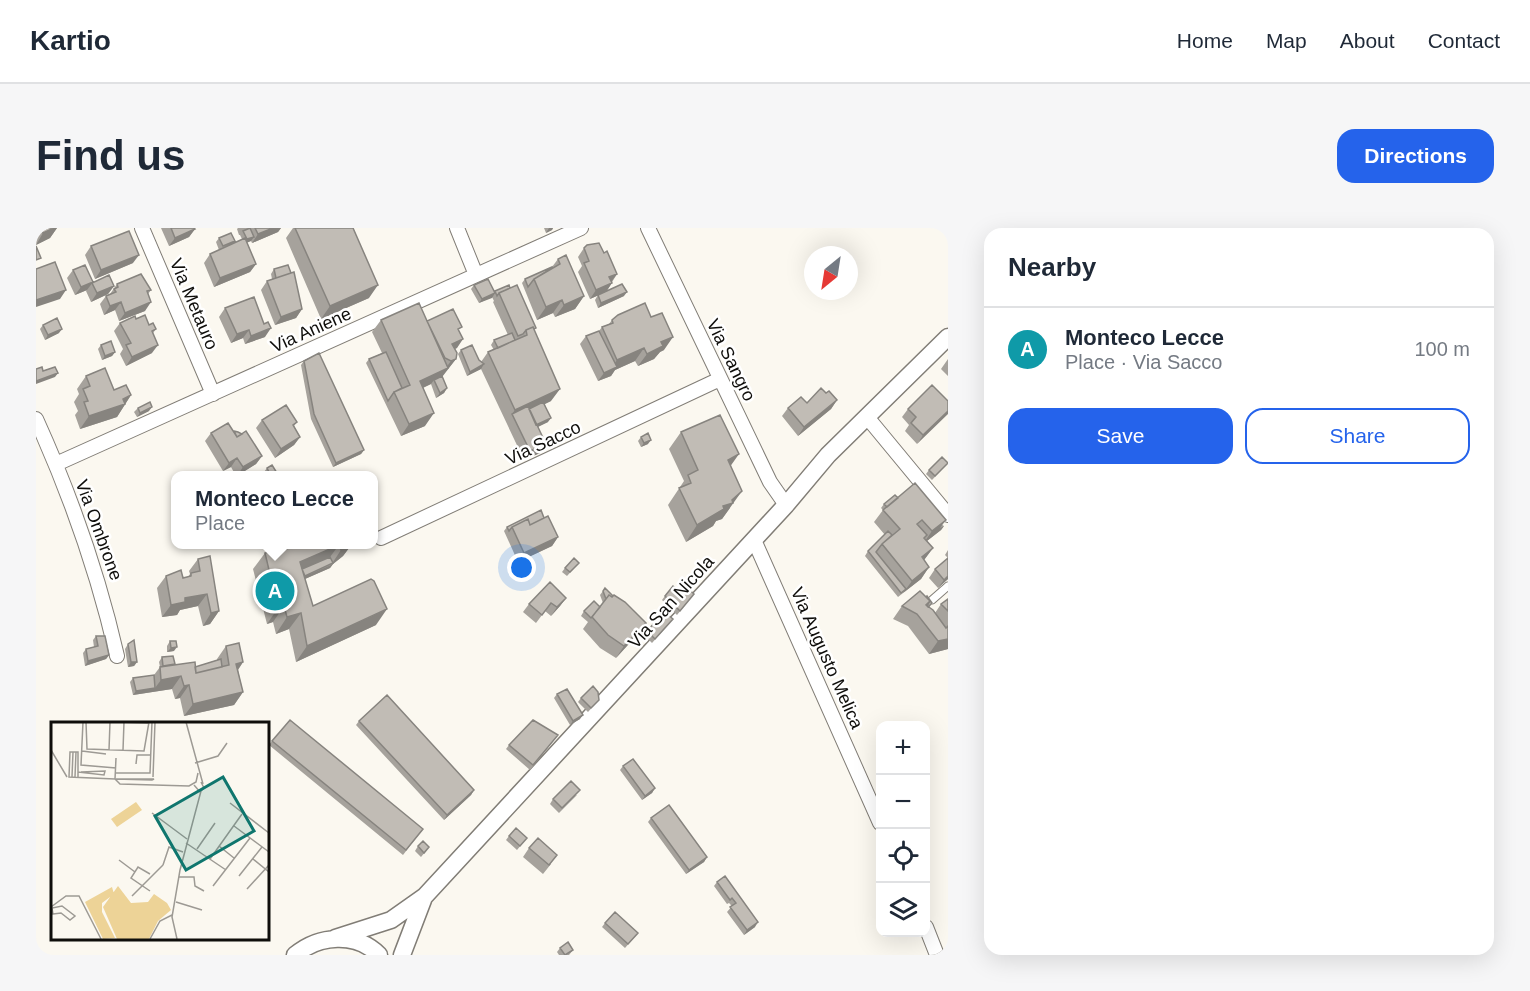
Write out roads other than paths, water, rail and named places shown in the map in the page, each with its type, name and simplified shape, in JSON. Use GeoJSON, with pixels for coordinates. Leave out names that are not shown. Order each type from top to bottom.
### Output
{"type":"FeatureCollection","features":[{"type":"Feature","properties":{"kind":"street","name":"Via Metauro"},"geometry":{"type":"LineString","coordinates":[[142,228],[213,394]]}},
{"type":"Feature","properties":{"kind":"street"},"geometry":{"type":"LineString","coordinates":[[457,228],[476,275]]}},
{"type":"Feature","properties":{"kind":"street","name":"Via Aniene"},"geometry":{"type":"LineString","coordinates":[[56,464],[581,228]]}},
{"type":"Feature","properties":{"kind":"street","name":"Via Sangro"},"geometry":{"type":"LineString","coordinates":[[648,228],[770,482],[786,505]]}},
{"type":"Feature","properties":{"kind":"street","name":"Via San Nicola"},"geometry":{"type":"LineString","coordinates":[[295,955],[305,947],[391,920],[425,896],[786,505],[828,455],[948,337]]}},
{"type":"Feature","properties":{"kind":"street","name":"Via Sacco"},"geometry":{"type":"LineString","coordinates":[[381,538],[720,379]]}},
{"type":"Feature","properties":{"kind":"street"},"geometry":{"type":"LineString","coordinates":[[867,417],[948,515]]}},
{"type":"Feature","properties":{"kind":"street","name":"Via Ombrone"},"geometry":{"type":"LineString","coordinates":[[36,419],[56,464],[101,587],[117,656]]}},
{"type":"Feature","properties":{"kind":"street","name":"Via Augusto Melica"},"geometry":{"type":"LineString","coordinates":[[754,540],[876,814]]}},
{"type":"Feature","properties":{"kind":"street","name":"Via San Nicola"},"geometry":{"type":"LineString","coordinates":[[402,955],[425,896]]}},
{"type":"Feature","properties":{"kind":"street"},"geometry":{"type":"LineString","coordinates":[[930,937],[937,955]]}},
{"type":"Feature","properties":{"kind":"street"},"geometry":{"type":"LineString","coordinates":[[335,938],[357,941],[379,955]]}},
{"type":"Feature","properties":{"kind":"lane"},"geometry":{"type":"LineString","coordinates":[[932,600],[948,586]]}},
{"type":"Feature","properties":{"kind":"place","name":"Monteco Lecce"},"geometry":{"type":"Point","coordinates":[275,591]}}]}
